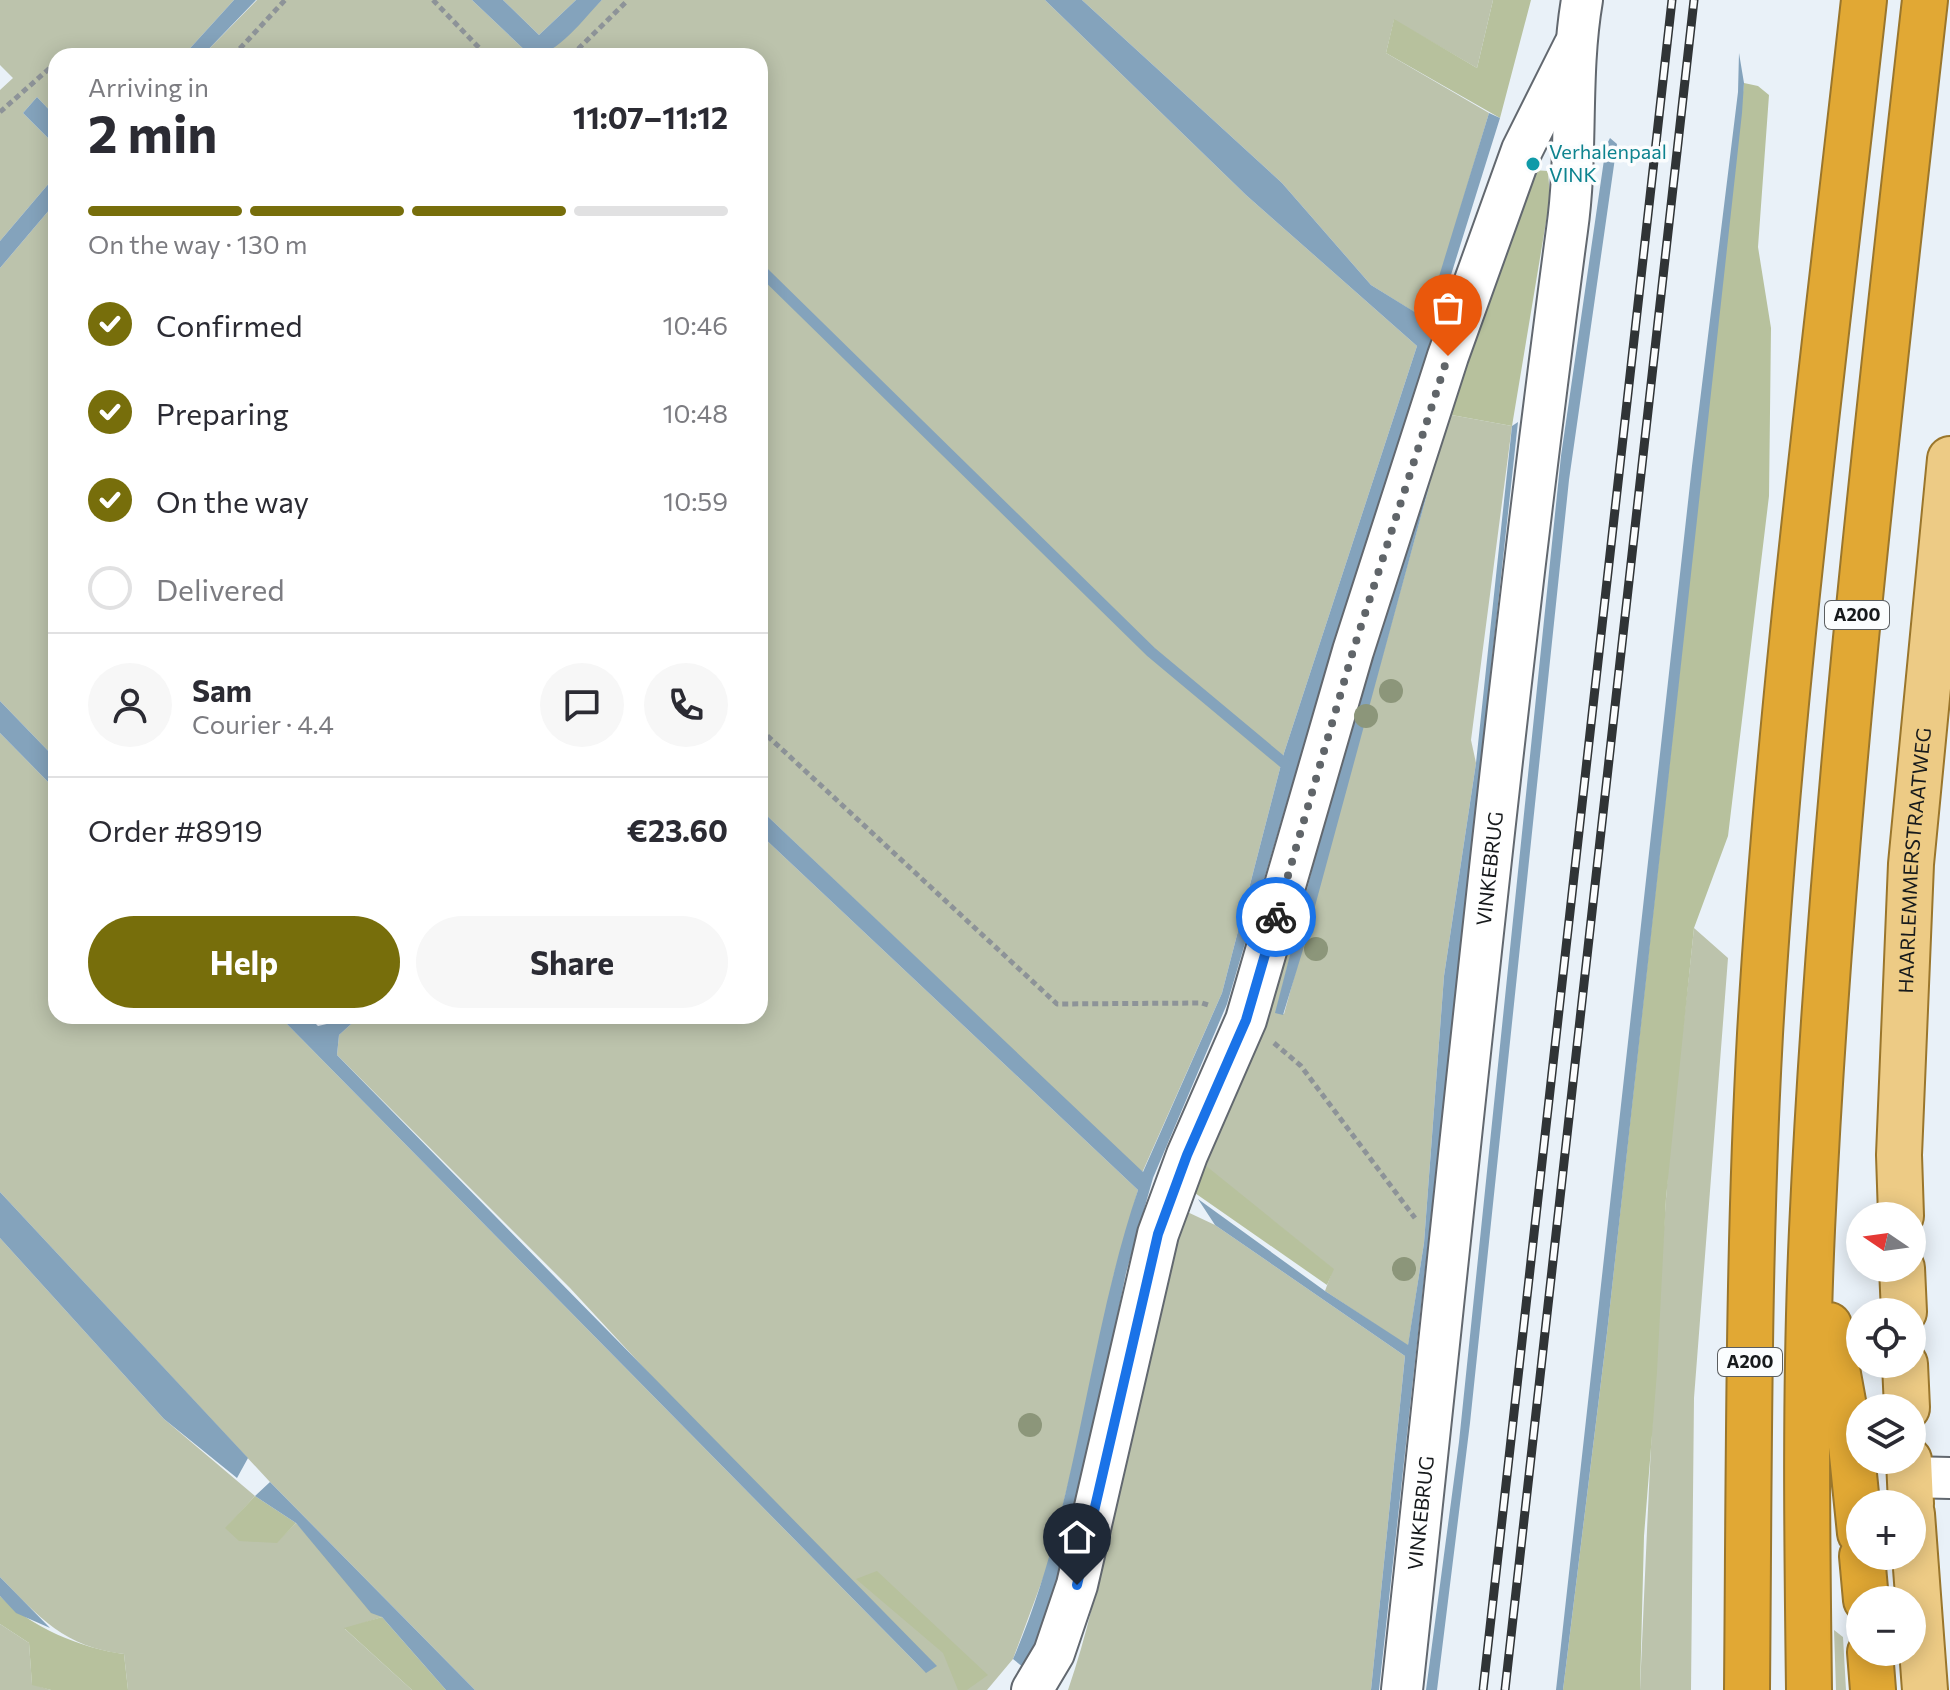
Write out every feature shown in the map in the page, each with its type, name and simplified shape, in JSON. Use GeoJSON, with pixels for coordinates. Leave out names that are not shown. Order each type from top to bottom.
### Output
{"type":"FeatureCollection","features":[{"type":"Feature","properties":{"kind":"highway","name":"A200"},"geometry":{"type":"LineString","coordinates":[[1747,1690],[1750,1328],[1760,1033],[1792,644],[1864,0]]}},
{"type":"Feature","properties":{"kind":"highway","name":"A200"},"geometry":{"type":"LineString","coordinates":[[1809,1690],[1807,1485],[1812,1233],[1835,849],[1860,578],[1925,0]]}},
{"type":"Feature","properties":{"kind":"highway","name":"A200"},"geometry":{"type":"LineString","coordinates":[[1812,1233],[1851,1445],[1856,1490]]}},
{"type":"Feature","properties":{"kind":"highway"},"geometry":{"type":"LineString","coordinates":[[1871,1666],[1873,1690]]}},
{"type":"Feature","properties":{"kind":"main road","name":"HAARLEMMERSTRAATWEG"},"geometry":{"type":"LineString","coordinates":[[1901,1202],[1899,1155],[1911,864],[1950,459]]}},
{"type":"Feature","properties":{"kind":"main road"},"geometry":{"type":"LineString","coordinates":[[1918,1487],[1925,1690]]}},
{"type":"Feature","properties":{"kind":"street","name":"VINKEBRUG"},"geometry":{"type":"LineString","coordinates":[[1402,1690],[1529,512],[1574,172],[1574,46],[1582,0]]}},
{"type":"Feature","properties":{"kind":"street","name":"VINKEBRUG"},"geometry":{"type":"LineString","coordinates":[[1032,1690],[1054,1653],[1081,1571],[1158,1234],[1187,1155],[1246,1020],[1353,651],[1448,356],[1522,150],[1574,46]]}},
{"type":"Feature","properties":{"kind":"path"},"geometry":{"type":"LineString","coordinates":[[240,48],[285,0]]}},
{"type":"Feature","properties":{"kind":"path"},"geometry":{"type":"LineString","coordinates":[[433,0],[479,48]]}},
{"type":"Feature","properties":{"kind":"path"},"geometry":{"type":"LineString","coordinates":[[579,48],[628,0]]}},
{"type":"Feature","properties":{"kind":"path"},"geometry":{"type":"LineString","coordinates":[[0,112],[48,70]]}},
{"type":"Feature","properties":{"kind":"path"},"geometry":{"type":"LineString","coordinates":[[768,736],[1057,1004],[1202,1003]]}},
{"type":"Feature","properties":{"kind":"path"},"geometry":{"type":"LineString","coordinates":[[1301,1066],[1419,1224]]}},
{"type":"Feature","properties":{"kind":"green space"},"geometry":{"type":"Polygon","coordinates":[[[0,0],[234,0],[190,48],[48,48],[48,109],[37,97],[23,113],[48,138],[48,184],[0,241],[0,90],[13,78],[0,65],[0,0]]]}},
{"type":"Feature","properties":{"kind":"green space"},"geometry":{"type":"Polygon","coordinates":[[[257,0],[472,0],[523,48],[210,48],[257,0]]]}},
{"type":"Feature","properties":{"kind":"green space"},"geometry":{"type":"Polygon","coordinates":[[[503,0],[576,0],[539,35],[503,0]]]}},
{"type":"Feature","properties":{"kind":"green space"},"geometry":{"type":"Polygon","coordinates":[[[602,0],[1045,0],[1246,195],[1417,346],[1284,753],[1222,993],[1142,1173],[768,817],[768,48],[550,48],[602,0]]]}},
{"type":"Feature","properties":{"kind":"green space"},"geometry":{"type":"Polygon","coordinates":[[[1082,0],[1493,0],[1477,68],[1394,20],[1386,53],[1489,113],[1427,320],[1371,285],[1282,183],[1082,0]]]}},
{"type":"Feature","properties":{"kind":"green space"},"geometry":{"type":"Polygon","coordinates":[[[1493,0],[1531,0],[1500,118],[1386,53],[1394,19],[1477,68],[1493,0]]]}},
{"type":"Feature","properties":{"kind":"green space"},"geometry":{"type":"Polygon","coordinates":[[[1744,83],[1758,86],[1769,95],[1758,247],[1771,328],[1769,496],[1728,836],[1694,928],[1666,1198],[1644,1536],[1640,1690],[1563,1690],[1607,1333],[1744,83]]]}},
{"type":"Feature","properties":{"kind":"green space"},"geometry":{"type":"Polygon","coordinates":[[[1533,170],[1548,171],[1550,198],[1512,426],[1446,414],[1533,170]]]}},
{"type":"Feature","properties":{"kind":"green space"},"geometry":{"type":"Polygon","coordinates":[[[48,211],[48,751],[0,701],[0,268],[48,211]]]}},
{"type":"Feature","properties":{"kind":"green space"},"geometry":{"type":"Polygon","coordinates":[[[1446,414],[1512,426],[1471,740],[1476,763],[1444,976],[1424,1243],[1408,1346],[1325,1291],[1333,1269],[1205,1166],[1192,1191],[1413,512],[1315,858],[1276,1012],[1284,1014],[1430,483],[1446,414]]]}},
{"type":"Feature","properties":{"kind":"green space"},"geometry":{"type":"Polygon","coordinates":[[[0,733],[48,782],[48,1024],[287,1024],[926,1673],[570,1288],[337,1055],[339,1035],[351,1024],[768,1024],[768,842],[1138,1190],[1114,1274],[1049,1562],[1013,1659],[987,1690],[475,1690],[270,1482],[0,1192],[0,733]]]}},
{"type":"Feature","properties":{"kind":"green space"},"geometry":{"type":"Polygon","coordinates":[[[1694,928],[1728,958],[1694,1398],[1691,1690],[1640,1690],[1666,1199],[1694,928]]]}},
{"type":"Feature","properties":{"kind":"green space"},"geometry":{"type":"Polygon","coordinates":[[[1205,1165],[1334,1269],[1327,1285],[1192,1191],[1205,1165]]]}},
{"type":"Feature","properties":{"kind":"green space"},"geometry":{"type":"Polygon","coordinates":[[[1181,1209],[1215,1225],[1405,1356],[1371,1690],[1068,1690],[1090,1617],[1141,1370],[1181,1209]]]}},
{"type":"Feature","properties":{"kind":"green space"},"geometry":{"type":"Polygon","coordinates":[[[0,1238],[164,1419],[255,1496],[226,1528],[277,1542],[296,1523],[382,1617],[345,1629],[412,1690],[128,1690],[124,1654],[85,1645],[54,1628],[0,1577],[0,1238]]]}},
{"type":"Feature","properties":{"kind":"green space"},"geometry":{"type":"Polygon","coordinates":[[[255,1496],[296,1523],[277,1543],[239,1541],[225,1528],[255,1496]]]}},
{"type":"Feature","properties":{"kind":"green space"},"geometry":{"type":"Polygon","coordinates":[[[877,1571],[988,1675],[967,1690],[958,1690],[943,1653],[856,1579],[877,1571]]]}},
{"type":"Feature","properties":{"kind":"green space"},"geometry":{"type":"Polygon","coordinates":[[[0,1596],[26,1617],[57,1634],[91,1647],[124,1654],[128,1690],[51,1690],[32,1685],[29,1643],[0,1624],[0,1596]]]}},
{"type":"Feature","properties":{"kind":"green space"},"geometry":{"type":"Polygon","coordinates":[[[382,1617],[446,1690],[412,1690],[344,1628],[382,1617]]]}},
{"type":"Feature","properties":{"kind":"green space"},"geometry":{"type":"Polygon","coordinates":[[[0,1624],[29,1643],[32,1684],[51,1690],[0,1690],[0,1624]]]}},
{"type":"Feature","properties":{"kind":"green space"},"geometry":{"type":"Polygon","coordinates":[[[1834,1630],[1843,1637],[1846,1690],[1836,1690],[1834,1630]]]}},
{"type":"Feature","properties":{"kind":"water"},"geometry":{"type":"Polygon","coordinates":[[[234,0],[256,0],[210,48],[190,48],[234,0]]]}},
{"type":"Feature","properties":{"kind":"water"},"geometry":{"type":"Polygon","coordinates":[[[472,0],[503,0],[539,35],[576,0],[602,0],[554,48],[523,48],[472,0]]]}},
{"type":"Feature","properties":{"kind":"water"},"geometry":{"type":"Polygon","coordinates":[[[1045,0],[1082,0],[1282,183],[1371,285],[1426,319],[1489,113],[1500,118],[1294,778],[1227,1004],[1153,1178],[1126,1273],[1074,1529],[1047,1617],[1024,1668],[1013,1659],[1053,1544],[1120,1248],[1138,1190],[768,842],[768,817],[1143,1172],[1222,993],[1284,753],[1417,346],[1246,195],[1045,0]]]}},
{"type":"Feature","properties":{"kind":"water"},"geometry":{"type":"Polygon","coordinates":[[[1739,53],[1744,83],[1742,113],[1607,1333],[1563,1690],[1556,1690],[1692,466],[1738,92],[1739,53]]]}},
{"type":"Feature","properties":{"kind":"water"},"geometry":{"type":"Polygon","coordinates":[[[37,97],[48,109],[48,138],[23,113],[37,97]]]}},
{"type":"Feature","properties":{"kind":"water"},"geometry":{"type":"Polygon","coordinates":[[[1610,138],[1617,144],[1569,480],[1470,1423],[1437,1690],[1426,1690],[1459,1442],[1561,456],[1606,146],[1610,138]]]}},
{"type":"Feature","properties":{"kind":"water"},"geometry":{"type":"Polygon","coordinates":[[[48,184],[48,211],[0,268],[0,241],[48,184]]]}},
{"type":"Feature","properties":{"kind":"water"},"geometry":{"type":"Polygon","coordinates":[[[1518,422],[1379,1690],[1371,1690],[1405,1356],[1215,1225],[1198,1199],[1325,1291],[1408,1345],[1424,1243],[1444,976],[1476,763],[1512,426],[1518,422]]]}},
{"type":"Feature","properties":{"kind":"water"},"geometry":{"type":"Polygon","coordinates":[[[1430,483],[1305,943],[1283,1015],[1275,1013],[1315,858],[1413,512],[1430,483]]]}},
{"type":"Feature","properties":{"kind":"water"},"geometry":{"type":"Polygon","coordinates":[[[0,701],[48,751],[48,782],[0,733],[0,701]]]}},
{"type":"Feature","properties":{"kind":"water"},"geometry":{"type":"Polygon","coordinates":[[[287,1024],[351,1024],[339,1035],[337,1055],[937,1666],[926,1673],[287,1024]]]}},
{"type":"Feature","properties":{"kind":"water"},"geometry":{"type":"Polygon","coordinates":[[[0,1192],[248,1458],[237,1478],[164,1419],[0,1238],[0,1192]]]}},
{"type":"Feature","properties":{"kind":"water"},"geometry":{"type":"Polygon","coordinates":[[[270,1482],[475,1690],[446,1690],[382,1617],[371,1613],[296,1523],[255,1496],[270,1482]]]}},
{"type":"Feature","properties":{"kind":"water"},"geometry":{"type":"Polygon","coordinates":[[[0,1577],[50,1628],[16,1613],[0,1596],[0,1577]]]}},
{"type":"Feature","properties":{"kind":"waterway"},"geometry":{"type":"LineString","coordinates":[[768,277],[1151,652],[1290,768]]}},
{"type":"Feature","properties":{"kind":"railway"},"geometry":{"type":"LineString","coordinates":[[1483,1690],[1672,0]]}},
{"type":"Feature","properties":{"kind":"railway"},"geometry":{"type":"LineString","coordinates":[[1505,1690],[1694,0]]}},
{"type":"Feature","properties":{"kind":"way so far"},"geometry":{"type":"LineString","coordinates":[[1276,917],[1353,651],[1448,356]]}},
{"type":"Feature","properties":{"kind":"place","name":"Verhalenpaal VINK"},"geometry":{"type":"Point","coordinates":[1533,164]}},
{"type":"Feature","properties":{"kind":"route"},"geometry":{"type":"LineString","coordinates":[[1077,1585],[1158,1234],[1187,1155],[1246,1020],[1276,917]]}}]}
